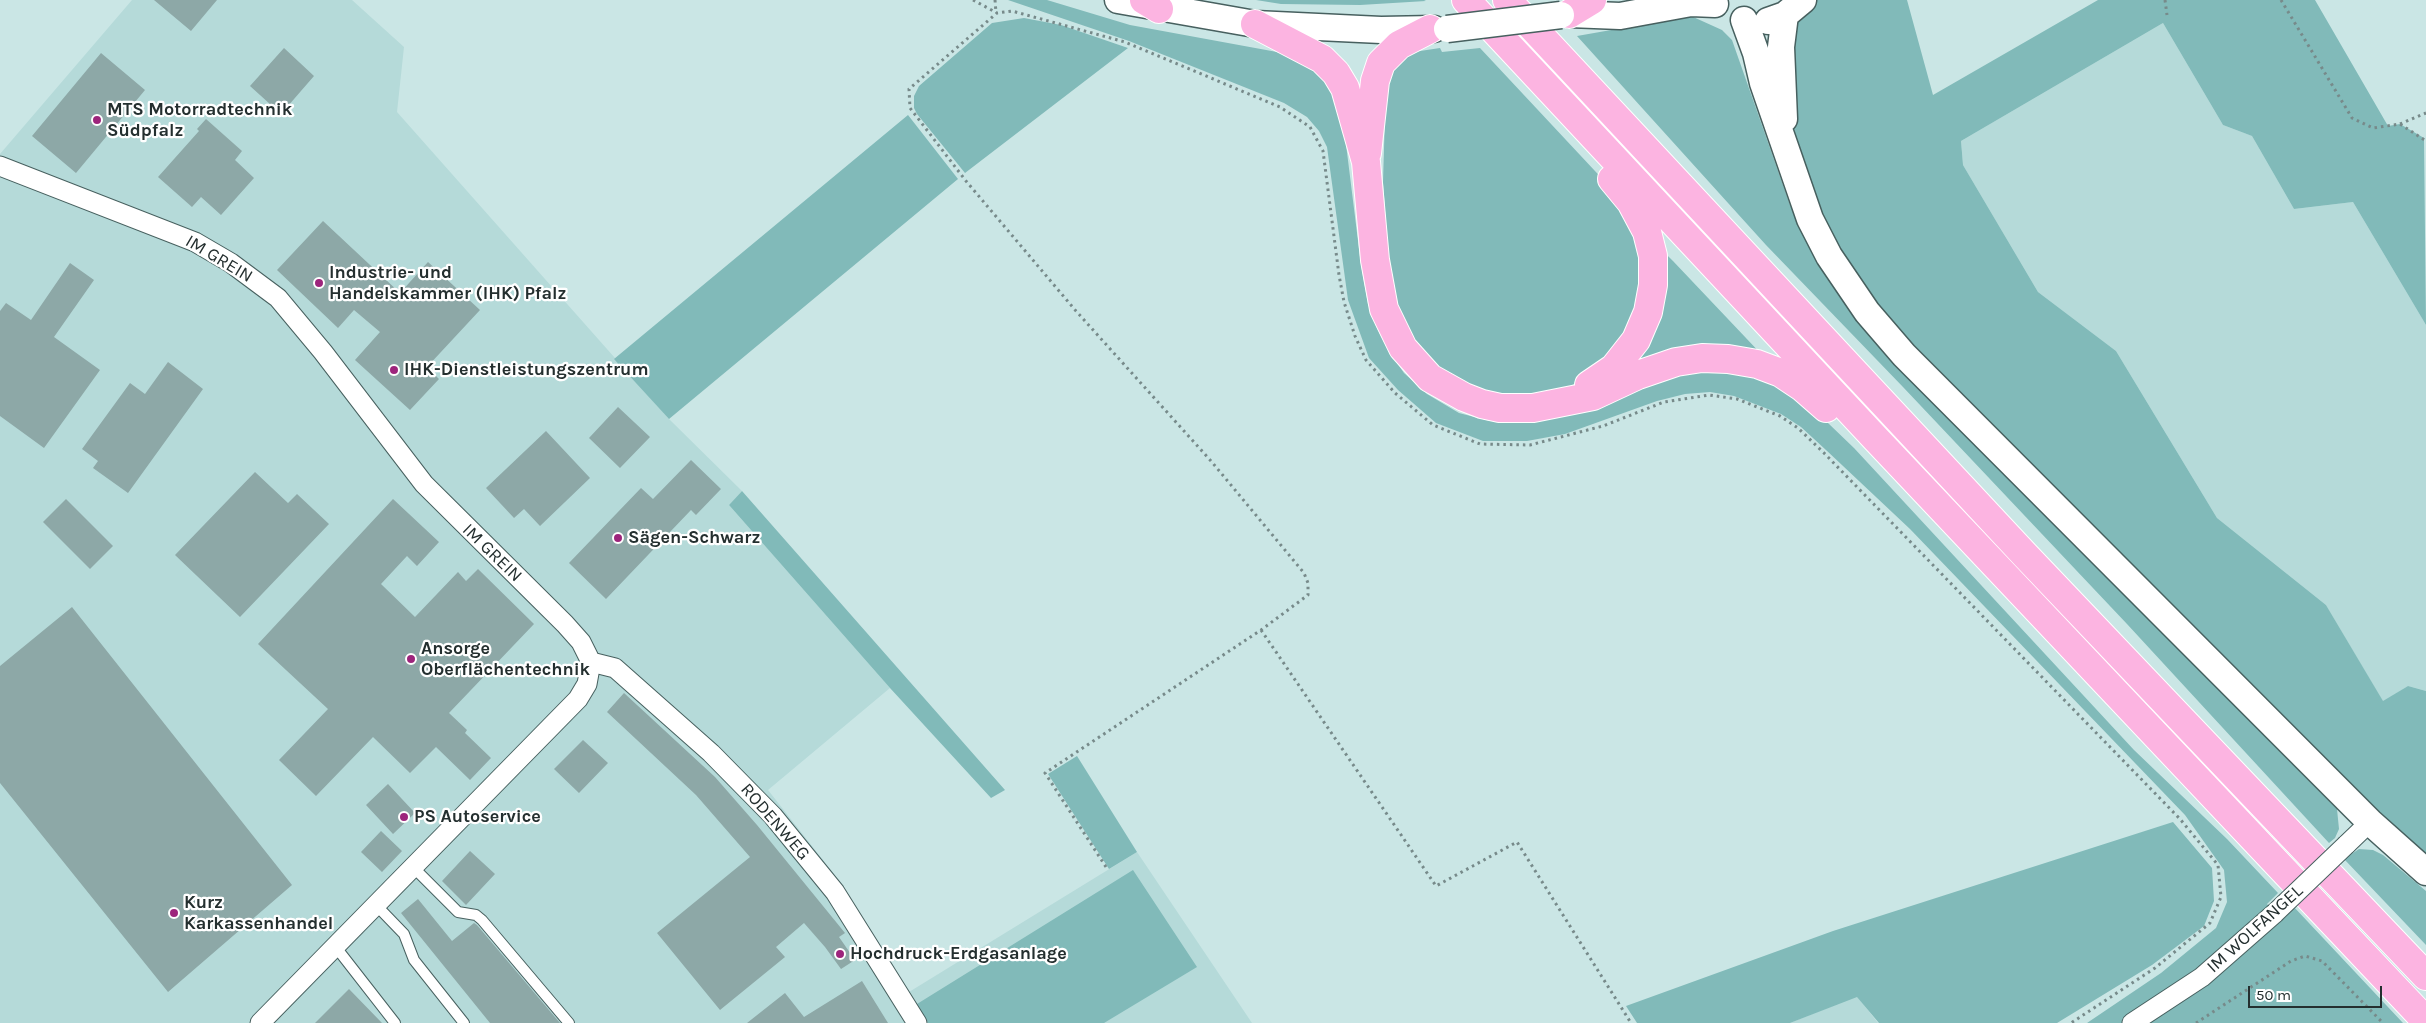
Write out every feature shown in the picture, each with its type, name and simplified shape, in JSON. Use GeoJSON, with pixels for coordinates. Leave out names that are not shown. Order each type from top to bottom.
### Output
{"type":"FeatureCollection","features":[{"type":"Feature","properties":{"kind":"highway"},"geometry":{"type":"LineString","coordinates":[[1466,0],[1876,439],[2426,1021]]}},
{"type":"Feature","properties":{"kind":"highway"},"geometry":{"type":"LineString","coordinates":[[1507,0],[2025,556],[2426,976]]}},
{"type":"Feature","properties":{"kind":"highway"},"geometry":{"type":"LineString","coordinates":[[1255,24],[1322,59],[1336,73],[1350,101],[1366,162],[1375,260],[1384,309],[1403,348],[1430,378],[1446,388],[1482,404],[1518,409],[1593,396],[1638,375],[1676,362],[1707,358],[1743,360],[1771,369],[1791,379],[1812,394],[1831,414],[1876,439]]}},
{"type":"Feature","properties":{"kind":"highway"},"geometry":{"type":"LineString","coordinates":[[1366,162],[1375,81],[1381,63],[1399,45],[1439,29]]}},
{"type":"Feature","properties":{"kind":"highway"},"geometry":{"type":"LineString","coordinates":[[1565,402],[1606,375],[1628,352],[1646,319],[1654,285],[1653,256],[1642,221],[1631,202],[1608,174],[1576,117]]}},
{"type":"Feature","properties":{"kind":"street"},"geometry":{"type":"LineString","coordinates":[[1118,0],[1151,4],[1255,24],[1381,30],[1439,29],[1574,10],[1623,0]]}},
{"type":"Feature","properties":{"kind":"street"},"geometry":{"type":"LineString","coordinates":[[1574,10],[1620,16],[1691,3],[1713,2],[1724,12],[1744,20],[1760,22],[1794,8]]}},
{"type":"Feature","properties":{"kind":"street"},"geometry":{"type":"LineString","coordinates":[[1784,146],[1781,47],[1794,8]]}},
{"type":"Feature","properties":{"kind":"street"},"geometry":{"type":"LineString","coordinates":[[1744,20],[1797,185],[1822,243],[1853,293],[1885,334],[2370,822],[2426,872]]}},
{"type":"Feature","properties":{"kind":"street","name":"IM GREIN"},"geometry":{"type":"LineString","coordinates":[[0,166],[194,242],[231,262],[278,298],[323,352],[424,484],[565,624],[581,642],[591,662]]}},
{"type":"Feature","properties":{"kind":"street"},"geometry":{"type":"LineString","coordinates":[[260,1023],[578,699],[587,684],[591,662]]}},
{"type":"Feature","properties":{"kind":"street","name":"RODENWEG"},"geometry":{"type":"LineString","coordinates":[[591,662],[615,668],[711,753],[773,816],[835,892],[917,1023]]}},
{"type":"Feature","properties":{"kind":"street","name":"IM WOLFANGEL"},"geometry":{"type":"LineString","coordinates":[[2132,1023],[2202,977],[2275,913],[2370,822]]}},
{"type":"Feature","properties":{"kind":"lane"},"geometry":{"type":"LineString","coordinates":[[413,867],[458,912],[476,915],[482,920],[570,1023]]}},
{"type":"Feature","properties":{"kind":"lane"},"geometry":{"type":"LineString","coordinates":[[376,904],[404,934],[414,960],[464,1023]]}},
{"type":"Feature","properties":{"kind":"lane"},"geometry":{"type":"LineString","coordinates":[[335,946],[395,1023]]}},
{"type":"Feature","properties":{"kind":"path"},"geometry":{"type":"LineString","coordinates":[[973,0],[996,13]]}},
{"type":"Feature","properties":{"kind":"path"},"geometry":{"type":"LineString","coordinates":[[995,0],[996,13]]}},
{"type":"Feature","properties":{"kind":"path"},"geometry":{"type":"LineString","coordinates":[[2165,0],[2167,15]]}},
{"type":"Feature","properties":{"kind":"path"},"geometry":{"type":"LineString","coordinates":[[2281,0],[2352,118],[2373,128],[2400,124],[2426,113]]}},
{"type":"Feature","properties":{"kind":"path"},"geometry":{"type":"LineString","coordinates":[[1106,868],[1045,773],[1261,630],[1308,595],[1308,583],[1304,574],[1211,461],[1076,311],[973,189],[910,108],[909,89],[996,13],[1012,10],[1125,42],[1280,106],[1310,127],[1323,151],[1339,275],[1344,302],[1355,336],[1366,360],[1395,393],[1433,426],[1480,444],[1530,445],[1604,426],[1664,402],[1709,395],[1736,399],[1780,416],[1798,428],[2180,819],[2218,865],[2221,897],[2210,923],[2155,968],[2071,1023]]}},
{"type":"Feature","properties":{"kind":"path"},"geometry":{"type":"LineString","coordinates":[[2400,124],[2426,141]]}},
{"type":"Feature","properties":{"kind":"path"},"geometry":{"type":"LineString","coordinates":[[1261,630],[1436,886],[1517,842],[1631,1023]]}},
{"type":"Feature","properties":{"kind":"path"},"geometry":{"type":"LineString","coordinates":[[2196,1023],[2291,961],[2305,956],[2322,961],[2383,1023]]}},
{"type":"Feature","properties":{"kind":"shaded area"},"geometry":{"type":"Polygon","coordinates":[[[132,0],[352,0],[404,47],[397,112],[669,419],[742,491],[729,505],[890,688],[768,790],[834,874],[909,992],[1137,852],[1252,1023],[0,1023],[0,154],[132,0]]]}},
{"type":"Feature","properties":{"kind":"shaded area"},"geometry":{"type":"Polygon","coordinates":[[[1008,0],[1047,0],[1130,25],[1277,52],[1302,61],[1317,71],[1329,83],[1342,112],[1361,265],[1368,304],[1376,326],[1388,350],[1404,373],[1427,394],[1459,413],[1490,421],[1529,422],[1567,415],[1658,377],[1708,368],[1767,378],[1803,399],[1854,448],[2134,750],[2227,839],[2278,893],[2267,904],[2279,918],[2293,906],[2403,1023],[2087,1023],[2161,973],[2216,928],[2227,902],[2224,870],[2185,815],[1910,529],[1801,427],[1781,414],[1734,396],[1710,392],[1685,394],[1657,401],[1565,434],[1527,441],[1483,441],[1436,423],[1398,390],[1369,358],[1348,300],[1327,147],[1319,131],[1307,117],[1284,103],[1129,41],[1008,0]]]}},
{"type":"Feature","properties":{"kind":"shaded area"},"geometry":{"type":"Polygon","coordinates":[[[1256,0],[1426,1],[1360,5],[1281,4],[1256,0]]]}},
{"type":"Feature","properties":{"kind":"shaded area"},"geometry":{"type":"Polygon","coordinates":[[[1816,0],[1907,0],[1933,95],[2098,0],[2315,0],[2388,126],[2400,124],[2424,138],[2426,325],[2353,202],[2294,209],[2252,136],[2223,125],[2163,23],[1961,141],[1963,165],[2038,292],[2116,351],[2217,518],[2326,605],[2383,701],[2408,686],[2426,691],[2426,862],[1870,304],[1809,193],[1793,125],[1794,24],[1816,0]]]}},
{"type":"Feature","properties":{"kind":"shaded area"},"geometry":{"type":"Polygon","coordinates":[[[1691,16],[1722,30],[1732,40],[1790,205],[1827,273],[2069,539],[2337,809],[2339,829],[2335,838],[2329,843],[2127,624],[1766,245],[1577,36],[1691,16]]]}},
{"type":"Feature","properties":{"kind":"shaded area"},"geometry":{"type":"Polygon","coordinates":[[[1024,18],[1061,25],[1128,48],[965,173],[917,114],[914,108],[914,96],[919,86],[992,23],[1024,18]]]}},
{"type":"Feature","properties":{"kind":"shaded area"},"geometry":{"type":"Polygon","coordinates":[[[2163,23],[2223,125],[2252,136],[2294,209],[2353,202],[2426,325],[2426,691],[2408,686],[2383,702],[2326,605],[2217,518],[2116,351],[2038,292],[1963,165],[1961,141],[2163,23]]]}},
{"type":"Feature","properties":{"kind":"shaded area"},"geometry":{"type":"Polygon","coordinates":[[[1440,48],[1442,52],[1480,48],[1609,186],[1637,232],[1645,282],[1626,341],[1587,378],[1566,388],[1518,397],[1490,394],[1468,387],[1432,363],[1417,347],[1396,305],[1390,280],[1383,182],[1386,81],[1390,68],[1407,53],[1440,48]]]}},
{"type":"Feature","properties":{"kind":"shaded area"},"geometry":{"type":"Polygon","coordinates":[[[908,115],[958,179],[669,419],[614,359],[908,115]]]}},
{"type":"Feature","properties":{"kind":"shaded area"},"geometry":{"type":"Polygon","coordinates":[[[1666,254],[1673,261],[1764,357],[1633,364],[1666,254]]]}},
{"type":"Feature","properties":{"kind":"shaded area"},"geometry":{"type":"Polygon","coordinates":[[[742,491],[1005,790],[991,798],[890,688],[729,505],[742,491]]]}},
{"type":"Feature","properties":{"kind":"shaded area"},"geometry":{"type":"Polygon","coordinates":[[[1077,756],[1137,852],[1109,869],[1048,774],[1077,756]]]}},
{"type":"Feature","properties":{"kind":"shaded area"},"geometry":{"type":"Polygon","coordinates":[[[2173,822],[2212,868],[2214,901],[2204,926],[2152,965],[2057,1023],[1879,1023],[1857,997],[1790,1023],[1637,1023],[1626,1006],[1833,931],[2173,822]]]}},
{"type":"Feature","properties":{"kind":"shaded area"},"geometry":{"type":"Polygon","coordinates":[[[2359,849],[2373,850],[2383,855],[2426,891],[2426,945],[2344,859],[2359,849]]]}},
{"type":"Feature","properties":{"kind":"shaded area"},"geometry":{"type":"Polygon","coordinates":[[[1133,870],[1197,967],[1104,1023],[928,1023],[917,1004],[1133,870]]]}},
{"type":"Feature","properties":{"kind":"shaded area"},"geometry":{"type":"Polygon","coordinates":[[[1857,996],[1878,1023],[1790,1023],[1857,996]]]}},
{"type":"Feature","properties":{"kind":"building"},"geometry":{"type":"Polygon","coordinates":[[[154,0],[217,0],[191,31],[154,0]]]}},
{"type":"Feature","properties":{"kind":"building"},"geometry":{"type":"Polygon","coordinates":[[[284,48],[314,76],[281,114],[250,86],[284,48]]]}},
{"type":"Feature","properties":{"kind":"building"},"geometry":{"type":"Polygon","coordinates":[[[101,53],[145,90],[76,173],[32,136],[101,53]]]}},
{"type":"Feature","properties":{"kind":"building"},"geometry":{"type":"Polygon","coordinates":[[[206,119],[242,151],[235,160],[254,178],[221,215],[201,197],[192,207],[158,177],[199,131],[197,129],[206,119]]]}},
{"type":"Feature","properties":{"kind":"building"},"geometry":{"type":"Polygon","coordinates":[[[323,221],[400,293],[428,262],[480,310],[427,367],[439,379],[410,410],[355,360],[380,332],[354,310],[338,328],[277,270],[323,221]]]}},
{"type":"Feature","properties":{"kind":"building"},"geometry":{"type":"Polygon","coordinates":[[[70,263],[94,280],[54,337],[100,370],[44,448],[0,416],[0,311],[6,303],[31,320],[70,263]]]}},
{"type":"Feature","properties":{"kind":"building"},"geometry":{"type":"Polygon","coordinates":[[[168,362],[203,389],[128,493],[93,468],[98,461],[82,449],[130,383],[145,394],[168,362]]]}},
{"type":"Feature","properties":{"kind":"building"},"geometry":{"type":"Polygon","coordinates":[[[618,407],[650,437],[620,468],[589,438],[618,407]]]}},
{"type":"Feature","properties":{"kind":"building"},"geometry":{"type":"Polygon","coordinates":[[[546,431],[590,478],[540,526],[524,509],[514,518],[486,488],[546,431]]]}},
{"type":"Feature","properties":{"kind":"building"},"geometry":{"type":"Polygon","coordinates":[[[691,460],[721,489],[696,515],[691,510],[606,599],[569,563],[641,488],[653,499],[691,460]]]}},
{"type":"Feature","properties":{"kind":"building"},"geometry":{"type":"Polygon","coordinates":[[[255,472],[288,503],[297,494],[329,524],[240,617],[175,555],[255,472]]]}},
{"type":"Feature","properties":{"kind":"building"},"geometry":{"type":"Polygon","coordinates":[[[66,499],[113,546],[90,569],[43,522],[66,499]]]}},
{"type":"Feature","properties":{"kind":"building"},"geometry":{"type":"Polygon","coordinates":[[[393,499],[439,542],[417,566],[407,556],[381,584],[415,617],[458,572],[466,581],[478,569],[534,624],[449,713],[467,730],[465,733],[491,758],[470,780],[436,747],[410,773],[373,737],[316,796],[279,760],[328,709],[258,644],[393,499]]]}},
{"type":"Feature","properties":{"kind":"building"},"geometry":{"type":"Polygon","coordinates":[[[72,607],[292,885],[168,992],[0,783],[0,666],[72,607]]]}},
{"type":"Feature","properties":{"kind":"building"},"geometry":{"type":"Polygon","coordinates":[[[624,693],[715,777],[757,825],[845,933],[839,937],[855,960],[841,969],[804,923],[776,947],[785,957],[720,1010],[657,933],[750,857],[696,795],[607,712],[624,693]]]}},
{"type":"Feature","properties":{"kind":"building"},"geometry":{"type":"Polygon","coordinates":[[[583,740],[608,763],[579,793],[554,769],[583,740]]]}},
{"type":"Feature","properties":{"kind":"building"},"geometry":{"type":"Polygon","coordinates":[[[388,784],[415,813],[393,834],[366,805],[388,784]]]}},
{"type":"Feature","properties":{"kind":"building"},"geometry":{"type":"Polygon","coordinates":[[[381,831],[402,851],[382,872],[361,852],[381,831]]]}},
{"type":"Feature","properties":{"kind":"building"},"geometry":{"type":"Polygon","coordinates":[[[470,851],[495,874],[466,905],[442,881],[470,851]]]}},
{"type":"Feature","properties":{"kind":"building"},"geometry":{"type":"Polygon","coordinates":[[[418,899],[452,941],[474,923],[477,925],[560,1023],[490,1023],[401,913],[418,899]]]}},
{"type":"Feature","properties":{"kind":"building"},"geometry":{"type":"Polygon","coordinates":[[[862,981],[888,1023],[747,1023],[785,993],[804,1017],[862,981]]]}},
{"type":"Feature","properties":{"kind":"building"},"geometry":{"type":"Polygon","coordinates":[[[349,989],[382,1023],[315,1023],[349,989]]]}},
{"type":"Feature","properties":{"kind":"place","name":"MTS Motorradtechnik Südpfalz"},"geometry":{"type":"Point","coordinates":[97,120]}},
{"type":"Feature","properties":{"kind":"place","name":"Industrie- und Handelskammer (IHK) Pfalz"},"geometry":{"type":"Point","coordinates":[319,283]}},
{"type":"Feature","properties":{"kind":"place","name":"IHK-Dienstleistungszentrum"},"geometry":{"type":"Point","coordinates":[394,370]}},
{"type":"Feature","properties":{"kind":"place","name":"Sägen-Schwarz"},"geometry":{"type":"Point","coordinates":[618,538]}},
{"type":"Feature","properties":{"kind":"place","name":"Ansorge Oberflächentechnik"},"geometry":{"type":"Point","coordinates":[411,659]}},
{"type":"Feature","properties":{"kind":"place","name":"PS Autoservice"},"geometry":{"type":"Point","coordinates":[404,817]}},
{"type":"Feature","properties":{"kind":"place","name":"Kurz Karkassenhandel"},"geometry":{"type":"Point","coordinates":[174,913]}},
{"type":"Feature","properties":{"kind":"place","name":"Hochdruck-Erdgasanlage"},"geometry":{"type":"Point","coordinates":[840,954]}}]}
